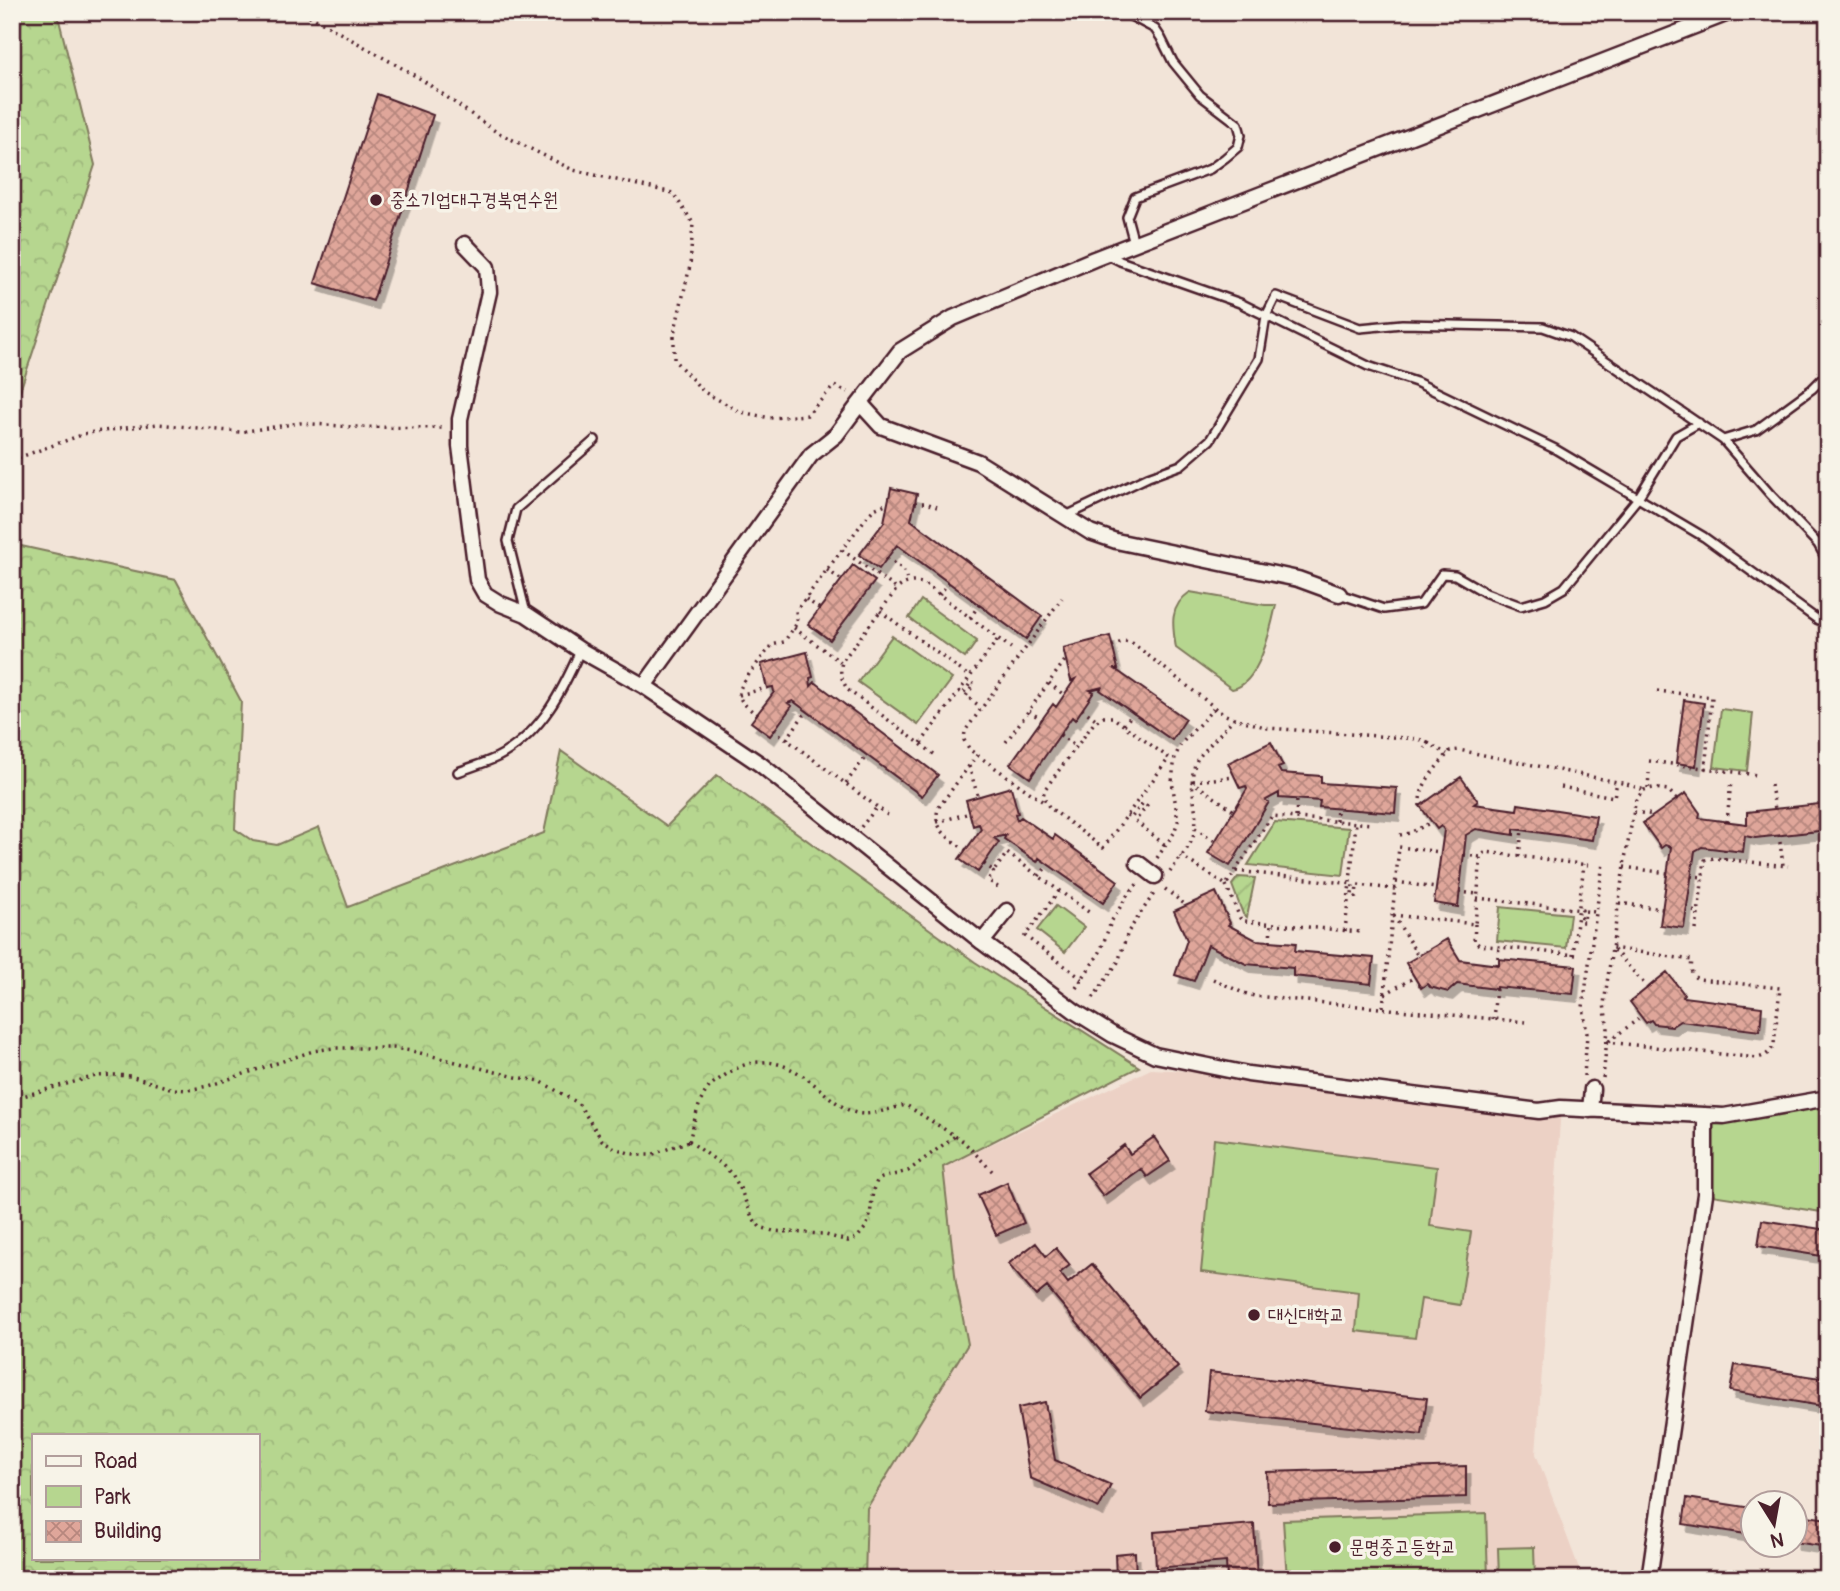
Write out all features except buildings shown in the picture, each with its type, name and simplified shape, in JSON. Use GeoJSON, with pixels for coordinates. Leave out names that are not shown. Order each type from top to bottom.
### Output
{"type":"FeatureCollection","features":[{"type":"Feature","properties":{"kind":"street"},"geometry":{"type":"LineString","coordinates":[[644,686],[811,455],[836,435],[900,351],[953,318],[1134,244],[1731,12]]}},
{"type":"Feature","properties":{"kind":"street"},"geometry":{"type":"LineString","coordinates":[[465,244],[487,267],[489,292],[460,419],[460,446],[477,580],[485,594],[526,614],[580,650],[644,686],[760,764],[982,942],[1076,1012],[1113,1035],[1155,1055],[1248,1074],[1539,1111],[1561,1108],[1724,1116],[1828,1098]]}},
{"type":"Feature","properties":{"kind":"street"},"geometry":{"type":"LineString","coordinates":[[861,400],[881,426],[978,463],[1090,531],[1116,541],[1314,583],[1339,594]]}},
{"type":"Feature","properties":{"kind":"street"},"geometry":{"type":"LineString","coordinates":[[982,942],[1007,911]]}},
{"type":"Feature","properties":{"kind":"street"},"geometry":{"type":"LineString","coordinates":[[1587,1088],[1590,1110]]}},
{"type":"Feature","properties":{"kind":"street"},"geometry":{"type":"LineString","coordinates":[[1649,1579],[1705,1194],[1706,1115]]}},
{"type":"Feature","properties":{"kind":"lane"},"geometry":{"type":"LineString","coordinates":[[1123,12],[1155,29],[1173,62],[1200,94],[1238,124],[1241,135],[1238,147],[1210,169],[1135,197],[1127,217],[1134,244]]}},
{"type":"Feature","properties":{"kind":"lane"},"geometry":{"type":"LineString","coordinates":[[1107,255],[1240,303],[1368,366],[1416,382],[1555,449],[1704,537],[1818,620],[1828,620]]}},
{"type":"Feature","properties":{"kind":"lane"},"geometry":{"type":"LineString","coordinates":[[1065,516],[1147,477],[1181,465],[1210,440],[1259,359],[1266,316],[1276,296],[1360,328],[1402,324],[1543,327],[1571,337],[1723,440],[1818,544],[1828,562]]}},
{"type":"Feature","properties":{"kind":"lane"},"geometry":{"type":"LineString","coordinates":[[1723,440],[1756,430],[1812,389],[1828,373]]}},
{"type":"Feature","properties":{"kind":"lane"},"geometry":{"type":"LineString","coordinates":[[1339,594],[1384,609],[1421,604],[1442,574],[1455,575],[1486,593],[1521,606],[1545,599],[1564,588],[1638,498],[1676,436],[1699,423]]}},
{"type":"Feature","properties":{"kind":"lane"},"geometry":{"type":"LineString","coordinates":[[526,614],[508,541],[516,509],[595,440]]}},
{"type":"Feature","properties":{"kind":"lane"},"geometry":{"type":"LineString","coordinates":[[458,772],[503,754],[532,731],[553,706],[580,650]]}},
{"type":"Feature","properties":{"kind":"path"},"geometry":{"type":"LineString","coordinates":[[303,12],[421,79],[495,131],[573,170],[673,193],[693,223],[690,267],[674,334],[674,360],[704,392],[741,412],[770,418],[807,415],[834,386],[861,400]]}},
{"type":"Feature","properties":{"kind":"path"},"geometry":{"type":"LineString","coordinates":[[12,460],[87,433],[157,424],[240,432],[300,423],[460,429]]}},
{"type":"Feature","properties":{"kind":"path"},"geometry":{"type":"LineString","coordinates":[[738,695],[741,686],[772,645],[784,642],[797,623],[796,611],[869,514],[888,503]]}},
{"type":"Feature","properties":{"kind":"path"},"geometry":{"type":"LineString","coordinates":[[915,503],[937,507]]}},
{"type":"Feature","properties":{"kind":"path"},"geometry":{"type":"LineString","coordinates":[[842,550],[897,589]]}},
{"type":"Feature","properties":{"kind":"path"},"geometry":{"type":"LineString","coordinates":[[887,558],[905,572],[908,583]]}},
{"type":"Feature","properties":{"kind":"path"},"geometry":{"type":"LineString","coordinates":[[827,570],[842,580]]}},
{"type":"Feature","properties":{"kind":"path"},"geometry":{"type":"LineString","coordinates":[[934,754],[848,690],[842,678],[842,663],[897,589],[915,582],[922,583],[1011,648]]}},
{"type":"Feature","properties":{"kind":"path"},"geometry":{"type":"LineString","coordinates":[[939,595],[948,583]]}},
{"type":"Feature","properties":{"kind":"path"},"geometry":{"type":"LineString","coordinates":[[1046,804],[1042,796],[1045,789],[1097,720],[1103,717],[1110,716],[1169,758],[1103,848],[968,747],[965,731],[1062,598]]}},
{"type":"Feature","properties":{"kind":"path"},"geometry":{"type":"LineString","coordinates":[[806,599],[820,609]]}},
{"type":"Feature","properties":{"kind":"path"},"geometry":{"type":"LineString","coordinates":[[970,618],[979,605]]}},
{"type":"Feature","properties":{"kind":"path"},"geometry":{"type":"LineString","coordinates":[[880,611],[970,677]]}},
{"type":"Feature","properties":{"kind":"path"},"geometry":{"type":"LineString","coordinates":[[794,628],[842,663]]}},
{"type":"Feature","properties":{"kind":"path"},"geometry":{"type":"LineString","coordinates":[[921,743],[998,639]]}},
{"type":"Feature","properties":{"kind":"path"},"geometry":{"type":"LineString","coordinates":[[1112,646],[1124,641],[1131,642],[1223,714],[1268,729],[1419,739],[1447,754]]}},
{"type":"Feature","properties":{"kind":"path"},"geometry":{"type":"LineString","coordinates":[[1006,742],[1066,659]]}},
{"type":"Feature","properties":{"kind":"path"},"geometry":{"type":"LineString","coordinates":[[959,691],[963,694],[971,682],[974,684],[966,696],[981,707]]}},
{"type":"Feature","properties":{"kind":"path"},"geometry":{"type":"LineString","coordinates":[[1049,683],[1064,695]]}},
{"type":"Feature","properties":{"kind":"path"},"geometry":{"type":"LineString","coordinates":[[738,695],[767,688]]}},
{"type":"Feature","properties":{"kind":"path"},"geometry":{"type":"LineString","coordinates":[[1657,691],[1712,697],[1705,770]]}},
{"type":"Feature","properties":{"kind":"path"},"geometry":{"type":"LineString","coordinates":[[738,695],[757,715]]}},
{"type":"Feature","properties":{"kind":"path"},"geometry":{"type":"LineString","coordinates":[[1152,871],[1177,827],[1172,781],[1175,757],[1181,744],[1215,707]]}},
{"type":"Feature","properties":{"kind":"path"},"geometry":{"type":"LineString","coordinates":[[1082,709],[1097,720]]}},
{"type":"Feature","properties":{"kind":"path"},"geometry":{"type":"LineString","coordinates":[[787,739],[807,710]]}},
{"type":"Feature","properties":{"kind":"path"},"geometry":{"type":"LineString","coordinates":[[1029,711],[1042,720]]}},
{"type":"Feature","properties":{"kind":"path"},"geometry":{"type":"LineString","coordinates":[[1124,725],[1133,713]]}},
{"type":"Feature","properties":{"kind":"path"},"geometry":{"type":"LineString","coordinates":[[1076,988],[1100,952],[1111,922],[1127,896],[1152,871],[1181,856],[1193,839],[1195,828],[1191,781],[1194,765],[1234,718]]}},
{"type":"Feature","properties":{"kind":"path"},"geometry":{"type":"LineString","coordinates":[[774,730],[889,816]]}},
{"type":"Feature","properties":{"kind":"path"},"geometry":{"type":"LineString","coordinates":[[1060,735],[1076,747]]}},
{"type":"Feature","properties":{"kind":"path"},"geometry":{"type":"LineString","coordinates":[[1424,748],[1428,743]]}},
{"type":"Feature","properties":{"kind":"path"},"geometry":{"type":"LineString","coordinates":[[1420,806],[1423,788],[1447,754],[1459,750],[1646,789],[1668,790],[1677,799]]}},
{"type":"Feature","properties":{"kind":"path"},"geometry":{"type":"LineString","coordinates":[[845,783],[867,755]]}},
{"type":"Feature","properties":{"kind":"path"},"geometry":{"type":"LineString","coordinates":[[966,850],[943,834],[936,814],[977,755]]}},
{"type":"Feature","properties":{"kind":"path"},"geometry":{"type":"LineString","coordinates":[[1649,761],[1757,775]]}},
{"type":"Feature","properties":{"kind":"path"},"geometry":{"type":"LineString","coordinates":[[969,766],[978,797]]}},
{"type":"Feature","properties":{"kind":"path"},"geometry":{"type":"LineString","coordinates":[[1603,1078],[1608,1029],[1604,1004],[1612,948],[1636,799],[1646,789],[1648,773]]}},
{"type":"Feature","properties":{"kind":"path"},"geometry":{"type":"LineString","coordinates":[[1191,781],[1235,777]]}},
{"type":"Feature","properties":{"kind":"path"},"geometry":{"type":"LineString","coordinates":[[1727,822],[1731,780]]}},
{"type":"Feature","properties":{"kind":"path"},"geometry":{"type":"LineString","coordinates":[[1191,781],[1234,811]]}},
{"type":"Feature","properties":{"kind":"path"},"geometry":{"type":"LineString","coordinates":[[1561,787],[1614,797],[1617,782]]}},
{"type":"Feature","properties":{"kind":"path"},"geometry":{"type":"LineString","coordinates":[[1771,785],[1775,809]]}},
{"type":"Feature","properties":{"kind":"path"},"geometry":{"type":"LineString","coordinates":[[1296,817],[1297,799]]}},
{"type":"Feature","properties":{"kind":"path"},"geometry":{"type":"LineString","coordinates":[[1127,815],[1131,818],[1143,803],[1147,806],[1135,821],[1165,845]]}},
{"type":"Feature","properties":{"kind":"path"},"geometry":{"type":"LineString","coordinates":[[860,828],[877,807]]}},
{"type":"Feature","properties":{"kind":"path"},"geometry":{"type":"LineString","coordinates":[[1336,821],[1337,808]]}},
{"type":"Feature","properties":{"kind":"path"},"geometry":{"type":"LineString","coordinates":[[1634,812],[1654,815]]}},
{"type":"Feature","properties":{"kind":"path"},"geometry":{"type":"LineString","coordinates":[[937,822],[970,813]]}},
{"type":"Feature","properties":{"kind":"path"},"geometry":{"type":"LineString","coordinates":[[1226,885],[1270,817],[1275,815],[1371,824]]}},
{"type":"Feature","properties":{"kind":"path"},"geometry":{"type":"LineString","coordinates":[[1400,835],[1432,822]]}},
{"type":"Feature","properties":{"kind":"path"},"geometry":{"type":"LineString","coordinates":[[1345,931],[1356,823]]}},
{"type":"Feature","properties":{"kind":"path"},"geometry":{"type":"LineString","coordinates":[[1195,828],[1215,841]]}},
{"type":"Feature","properties":{"kind":"path"},"geometry":{"type":"LineString","coordinates":[[1518,856],[1522,830]]}},
{"type":"Feature","properties":{"kind":"path"},"geometry":{"type":"LineString","coordinates":[[1696,930],[1705,860],[1725,859],[1785,866],[1779,835]]}},
{"type":"Feature","properties":{"kind":"path"},"geometry":{"type":"LineString","coordinates":[[1383,1007],[1399,846],[1441,852]]}},
{"type":"Feature","properties":{"kind":"path"},"geometry":{"type":"LineString","coordinates":[[1725,850],[1725,859]]}},
{"type":"Feature","properties":{"kind":"path"},"geometry":{"type":"LineString","coordinates":[[1486,852],[1586,865],[1578,909],[1574,955],[1476,944],[1475,923],[1481,857],[1486,852]]}},
{"type":"Feature","properties":{"kind":"path"},"geometry":{"type":"LineString","coordinates":[[999,888],[988,880],[1007,853],[1090,913]]}},
{"type":"Feature","properties":{"kind":"path"},"geometry":{"type":"LineString","coordinates":[[1236,855],[1243,860]]}},
{"type":"Feature","properties":{"kind":"path"},"geometry":{"type":"LineString","coordinates":[[1464,855],[1481,857]]}},
{"type":"Feature","properties":{"kind":"path"},"geometry":{"type":"LineString","coordinates":[[1181,856],[1226,885],[1241,920],[1360,932]]}},
{"type":"Feature","properties":{"kind":"path"},"geometry":{"type":"LineString","coordinates":[[1587,1088],[1587,1034],[1583,1007],[1603,863]]}},
{"type":"Feature","properties":{"kind":"path"},"geometry":{"type":"LineString","coordinates":[[984,864],[994,871]]}},
{"type":"Feature","properties":{"kind":"path"},"geometry":{"type":"LineString","coordinates":[[1039,876],[1048,865]]}},
{"type":"Feature","properties":{"kind":"path"},"geometry":{"type":"LineString","coordinates":[[1624,867],[1667,873]]}},
{"type":"Feature","properties":{"kind":"path"},"geometry":{"type":"LineString","coordinates":[[1236,870],[1353,884],[1352,897],[1356,897],[1357,885],[1395,889]]}},
{"type":"Feature","properties":{"kind":"path"},"geometry":{"type":"LineString","coordinates":[[1691,876],[1703,877]]}},
{"type":"Feature","properties":{"kind":"path"},"geometry":{"type":"LineString","coordinates":[[1396,882],[1436,888]]}},
{"type":"Feature","properties":{"kind":"path"},"geometry":{"type":"LineString","coordinates":[[1093,998],[1118,962],[1128,932],[1160,886],[1187,906]]}},
{"type":"Feature","properties":{"kind":"path"},"geometry":{"type":"LineString","coordinates":[[1059,891],[1025,936],[1082,979]]}},
{"type":"Feature","properties":{"kind":"path"},"geometry":{"type":"LineString","coordinates":[[1459,892],[1578,909],[1582,910],[1580,922],[1584,922],[1585,911],[1596,912]]}},
{"type":"Feature","properties":{"kind":"path"},"geometry":{"type":"LineString","coordinates":[[1619,903],[1662,909]]}},
{"type":"Feature","properties":{"kind":"path"},"geometry":{"type":"LineString","coordinates":[[1686,910],[1698,912]]}},
{"type":"Feature","properties":{"kind":"path"},"geometry":{"type":"LineString","coordinates":[[1392,915],[1475,923]]}},
{"type":"Feature","properties":{"kind":"path"},"geometry":{"type":"LineString","coordinates":[[1392,915],[1418,956]]}},
{"type":"Feature","properties":{"kind":"path"},"geometry":{"type":"LineString","coordinates":[[1270,941],[1271,924]]}},
{"type":"Feature","properties":{"kind":"path"},"geometry":{"type":"LineString","coordinates":[[1497,965],[1499,947]]}},
{"type":"Feature","properties":{"kind":"path"},"geometry":{"type":"LineString","coordinates":[[1612,948],[1647,988]]}},
{"type":"Feature","properties":{"kind":"path"},"geometry":{"type":"LineString","coordinates":[[1607,1042],[1762,1057],[1770,1052],[1774,1044],[1780,988],[1698,979],[1691,971],[1692,960],[1612,948]]}},
{"type":"Feature","properties":{"kind":"path"},"geometry":{"type":"LineString","coordinates":[[1385,994],[1415,977]]}},
{"type":"Feature","properties":{"kind":"path"},"geometry":{"type":"LineString","coordinates":[[1213,979],[1250,995],[1525,1022]]}},
{"type":"Feature","properties":{"kind":"path"},"geometry":{"type":"LineString","coordinates":[[1493,1019],[1496,989]]}},
{"type":"Feature","properties":{"kind":"path"},"geometry":{"type":"LineString","coordinates":[[1607,1042],[1641,1017]]}},
{"type":"Feature","properties":{"kind":"path"},"geometry":{"type":"LineString","coordinates":[[12,1099],[86,1079],[115,1075],[188,1090],[208,1086],[313,1051],[333,1048],[393,1048],[540,1081],[578,1103],[602,1140],[629,1153],[652,1155],[689,1141]]}},
{"type":"Feature","properties":{"kind":"path"},"geometry":{"type":"LineString","coordinates":[[689,1141],[699,1105],[707,1090],[742,1065],[760,1062],[796,1071],[854,1112],[870,1113],[906,1105],[962,1141],[993,1172]]}},
{"type":"Feature","properties":{"kind":"path"},"geometry":{"type":"LineString","coordinates":[[689,1141],[732,1174],[760,1227],[774,1231],[822,1234],[848,1241],[857,1238],[866,1227],[877,1181],[908,1171],[955,1136]]}},
{"type":"Feature","properties":{"kind":"shaded area","name":"대신대학교"},"geometry":{"type":"Polygon","coordinates":[[[1151,1069],[1248,1074],[1561,1108],[1536,1454],[1583,1579],[865,1579],[867,1508],[967,1344],[956,1286],[943,1167],[1151,1069]]]}},
{"type":"Feature","properties":{"kind":"green space"},"geometry":{"type":"Polygon","coordinates":[[[12,12],[57,12],[95,165],[12,415],[12,12]]]}},
{"type":"Feature","properties":{"kind":"green space"},"geometry":{"type":"Polygon","coordinates":[[[12,544],[176,580],[241,701],[235,829],[253,841],[277,845],[319,827],[348,907],[544,833],[561,751],[667,826],[717,775],[975,962],[1139,1067],[943,1167],[956,1283],[968,1344],[867,1508],[865,1579],[12,1579],[12,544]]]}},
{"type":"Feature","properties":{"kind":"green space"},"geometry":{"type":"Polygon","coordinates":[[[1190,592],[1276,605],[1262,654],[1250,677],[1241,685],[1232,689],[1176,648],[1173,624],[1175,610],[1183,597],[1190,592]]]}},
{"type":"Feature","properties":{"kind":"green space"},"geometry":{"type":"Polygon","coordinates":[[[921,600],[977,641],[965,658],[909,618],[921,600]]]}},
{"type":"Feature","properties":{"kind":"green space"},"geometry":{"type":"Polygon","coordinates":[[[892,636],[952,679],[918,725],[858,682],[892,636]]]}},
{"type":"Feature","properties":{"kind":"green space"},"geometry":{"type":"Polygon","coordinates":[[[1721,709],[1753,713],[1747,771],[1714,767],[1721,709]]]}},
{"type":"Feature","properties":{"kind":"green space"},"geometry":{"type":"Polygon","coordinates":[[[1275,822],[1349,828],[1343,875],[1248,865],[1275,822]]]}},
{"type":"Feature","properties":{"kind":"green space"},"geometry":{"type":"Polygon","coordinates":[[[1238,877],[1255,878],[1247,917],[1243,914],[1232,885],[1238,877]]]}},
{"type":"Feature","properties":{"kind":"green space"},"geometry":{"type":"Polygon","coordinates":[[[1056,906],[1084,927],[1065,952],[1037,930],[1056,906]]]}},
{"type":"Feature","properties":{"kind":"green space"},"geometry":{"type":"Polygon","coordinates":[[[1500,907],[1570,914],[1566,948],[1497,941],[1500,907]]]}},
{"type":"Feature","properties":{"kind":"green space"},"geometry":{"type":"Polygon","coordinates":[[[1828,1098],[1828,1213],[1705,1194],[1705,1115],[1828,1098]]]}},
{"type":"Feature","properties":{"kind":"green space"},"geometry":{"type":"Polygon","coordinates":[[[1214,1139],[1437,1167],[1430,1226],[1471,1232],[1460,1305],[1421,1299],[1415,1338],[1356,1331],[1359,1292],[1201,1272],[1214,1139]]]}},
{"type":"Feature","properties":{"kind":"green space"},"geometry":{"type":"Polygon","coordinates":[[[1486,1513],[1488,1579],[1287,1579],[1283,1520],[1486,1513]]]}},
{"type":"Feature","properties":{"kind":"green space"},"geometry":{"type":"Polygon","coordinates":[[[1534,1547],[1535,1579],[1499,1579],[1498,1548],[1534,1547]]]}},
{"type":"Feature","properties":{"kind":"place","name":"중소기업대구경북연수원"},"geometry":{"type":"Point","coordinates":[376,200]}},
{"type":"Feature","properties":{"kind":"place","name":"대신대학교"},"geometry":{"type":"Point","coordinates":[1254,1315]}},
{"type":"Feature","properties":{"kind":"place","name":"문명중고등학교"},"geometry":{"type":"Point","coordinates":[1335,1547]}}]}
